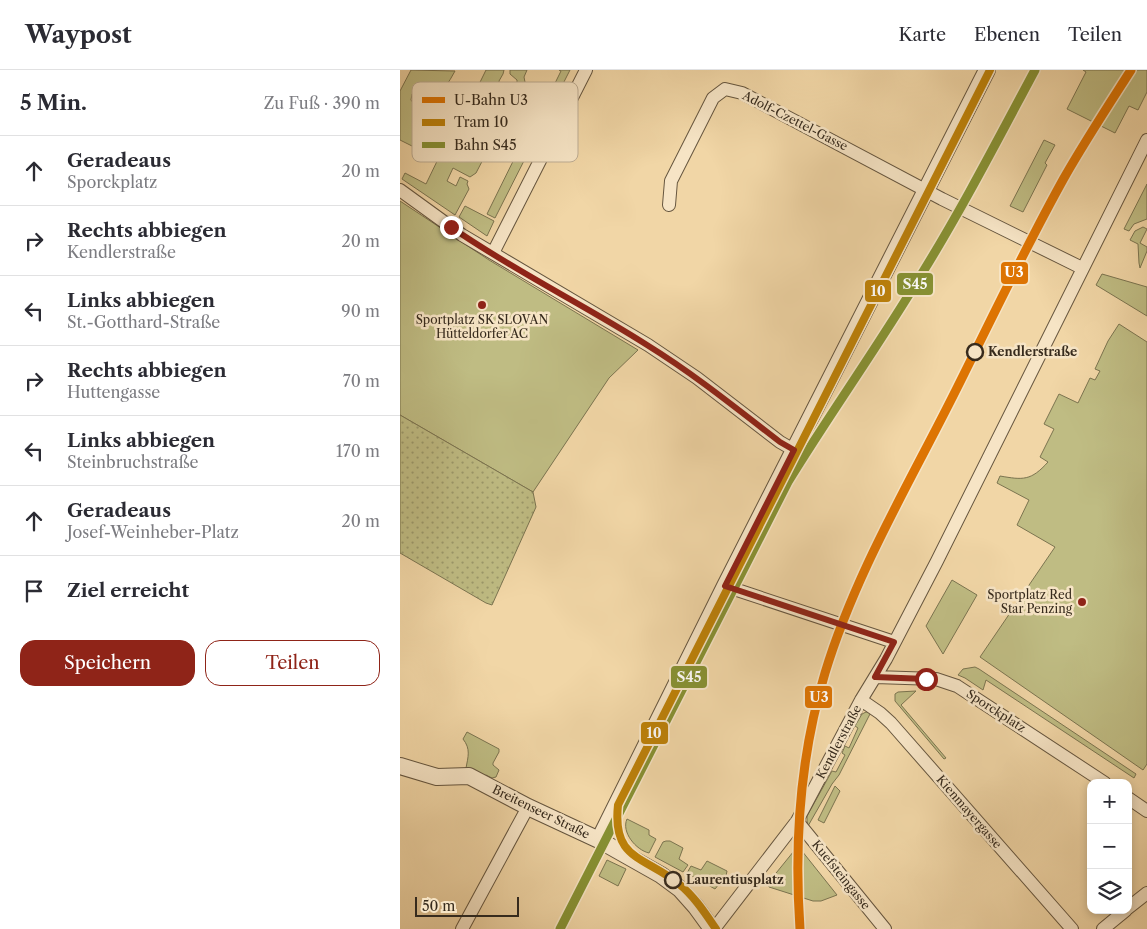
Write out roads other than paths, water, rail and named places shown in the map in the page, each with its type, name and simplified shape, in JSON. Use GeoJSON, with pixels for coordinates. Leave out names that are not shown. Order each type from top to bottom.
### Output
{"type":"FeatureCollection","features":[{"type":"Feature","properties":{"kind":"street"},"geometry":{"type":"LineString","coordinates":[[578,86],[586,70]]}},
{"type":"Feature","properties":{"kind":"street"},"geometry":{"type":"LineString","coordinates":[[599,840],[725,586],[987,70]]}},
{"type":"Feature","properties":{"kind":"street","name":"Adolf-Czettel-Gasse"},"geometry":{"type":"LineString","coordinates":[[668,205],[671,182],[713,98],[725,89],[742,93],[927,190]]}},
{"type":"Feature","properties":{"kind":"street","name":"Kendlerstraße"},"geometry":{"type":"LineString","coordinates":[[713,929],[797,821],[936,561],[1147,140]]}},
{"type":"Feature","properties":{"kind":"street"},"geometry":{"type":"LineString","coordinates":[[493,254],[540,162]]}},
{"type":"Feature","properties":{"kind":"street"},"geometry":{"type":"LineString","coordinates":[[400,190],[462,235],[648,345],[698,378],[780,442],[794,450]]}},
{"type":"Feature","properties":{"kind":"street"},"geometry":{"type":"LineString","coordinates":[[927,190],[1082,268]]}},
{"type":"Feature","properties":{"kind":"street"},"geometry":{"type":"LineString","coordinates":[[725,586],[894,642]]}},
{"type":"Feature","properties":{"kind":"street","name":"Sporckplatz"},"geometry":{"type":"LineString","coordinates":[[875,677],[936,679],[957,686],[1098,779]]}},
{"type":"Feature","properties":{"kind":"street","name":"Kienmayergasse"},"geometry":{"type":"LineString","coordinates":[[861,700],[880,713],[890,723],[1072,929]]}},
{"type":"Feature","properties":{"kind":"street","name":"Breitenseer Straße"},"geometry":{"type":"LineString","coordinates":[[400,766],[437,777],[469,776],[528,807],[599,840],[661,875],[680,889],[713,929]]}},
{"type":"Feature","properties":{"kind":"street"},"geometry":{"type":"LineString","coordinates":[[1132,801],[1147,812]]}},
{"type":"Feature","properties":{"kind":"street"},"geometry":{"type":"LineString","coordinates":[[462,929],[528,807]]}},
{"type":"Feature","properties":{"kind":"street","name":"Kuefsteingasse"},"geometry":{"type":"LineString","coordinates":[[797,821],[885,929]]}},
{"type":"Feature","properties":{"kind":"street"},"geometry":{"type":"LineString","coordinates":[[1132,905],[1147,893]]}},
{"type":"Feature","properties":{"kind":"street"},"geometry":{"type":"LineString","coordinates":[[1103,929],[1121,914]]}},
{"type":"Feature","properties":{"kind":"metro line","name":"U3"},"geometry":{"type":"LineString","coordinates":[[800,929],[798,864],[801,800],[805,768],[817,704],[837,636],[884,530],[1008,284],[1072,164],[1131,70]]}},
{"type":"Feature","properties":{"kind":"tram line","name":"10"},"geometry":{"type":"LineString","coordinates":[[716,929],[690,894],[679,884],[633,855],[625,847],[620,837],[617,823],[618,805],[990,70]]}},
{"type":"Feature","properties":{"kind":"rail line","name":"S45"},"geometry":{"type":"LineString","coordinates":[[560,929],[788,482],[889,327],[951,225],[1035,70]]}},
{"type":"Feature","properties":{"kind":"place","name":"Sportplatz SK SLOVAN Hütteldorfer AC"},"geometry":{"type":"Point","coordinates":[482,305]}},
{"type":"Feature","properties":{"kind":"place","name":"Kendlerstraße"},"geometry":{"type":"Point","coordinates":[975,352]}},
{"type":"Feature","properties":{"kind":"place","name":"Sportplatz Red Star Penzing"},"geometry":{"type":"Point","coordinates":[1082,602]}},
{"type":"Feature","properties":{"kind":"place","name":"Laurentiusplatz"},"geometry":{"type":"Point","coordinates":[673,880]}}]}
